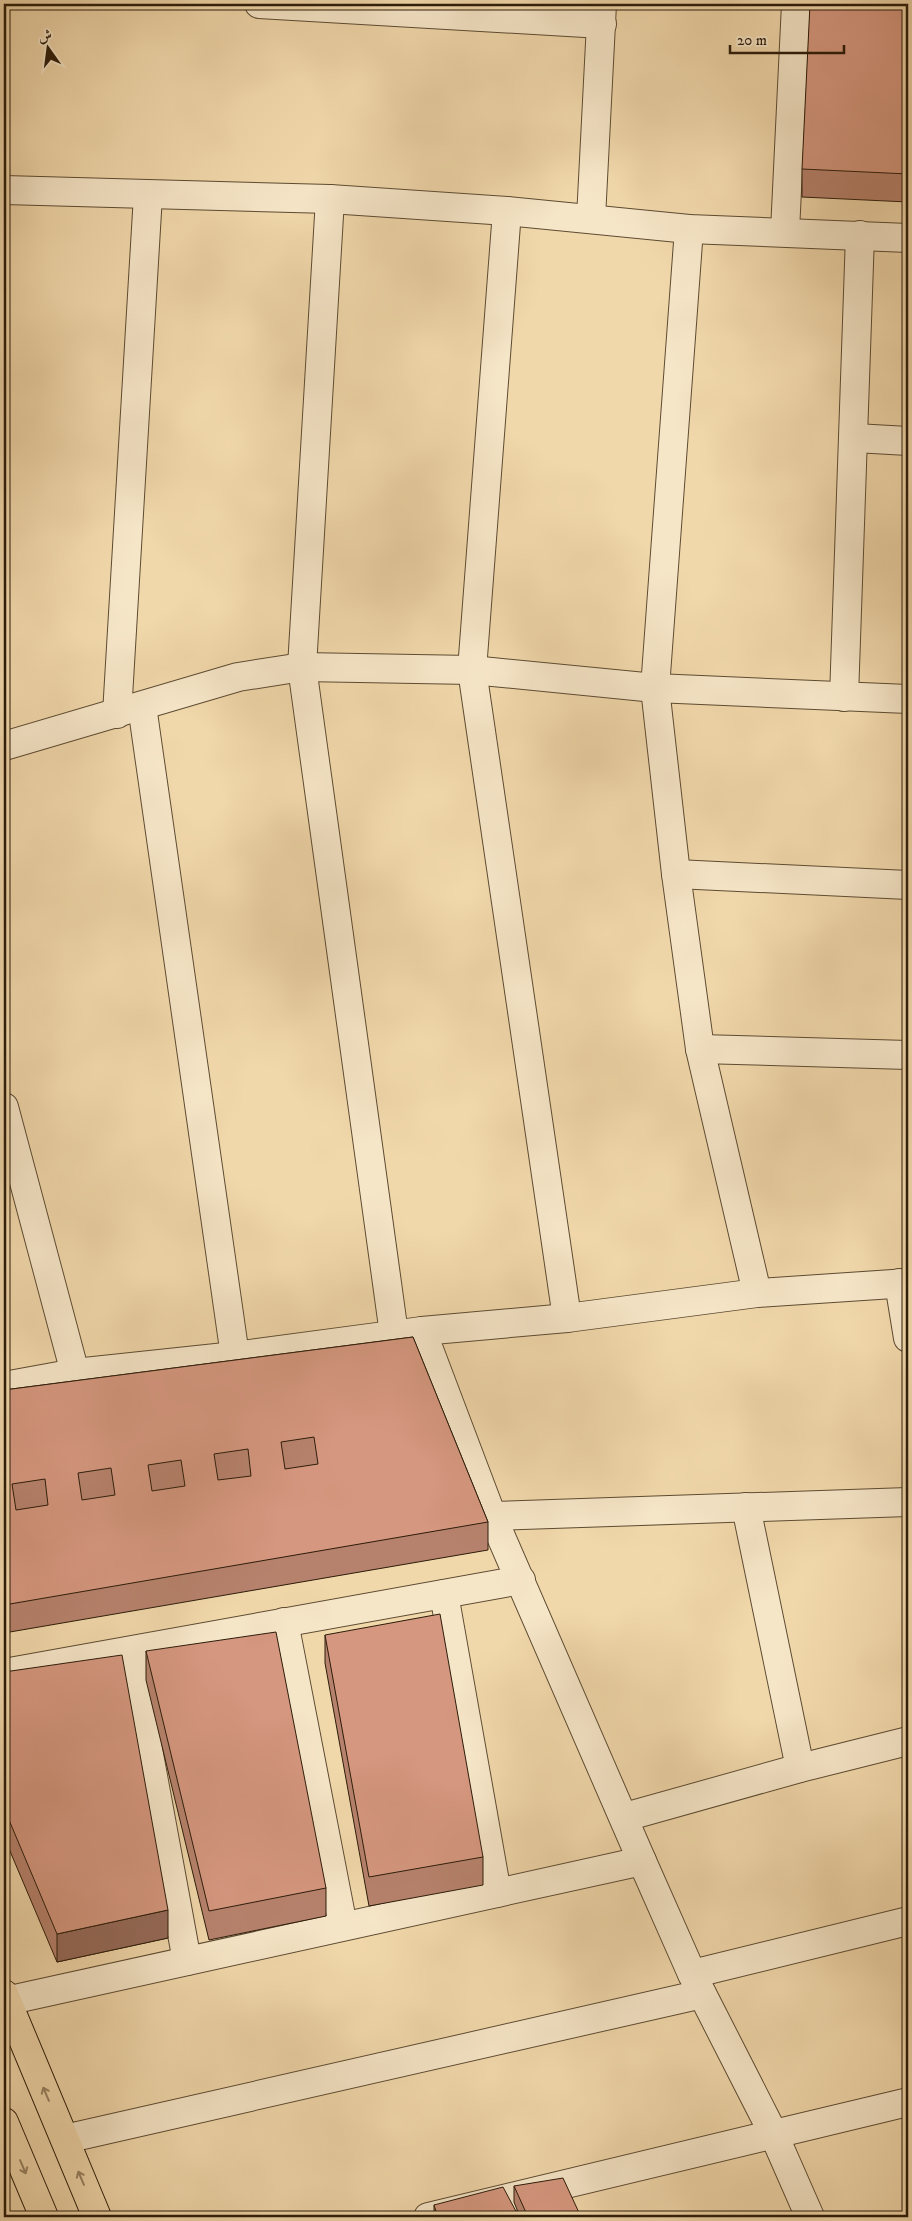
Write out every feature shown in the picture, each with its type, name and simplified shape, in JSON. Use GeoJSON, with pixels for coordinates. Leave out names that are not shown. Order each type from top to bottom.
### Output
{"type":"FeatureCollection","features":[{"type":"Feature","properties":{"kind":"main road"},"geometry":{"type":"LineString","coordinates":[[5,1997],[97,2217]]}},
{"type":"Feature","properties":{"kind":"main road"},"geometry":{"type":"LineString","coordinates":[[4,2122],[44,2217]]}},
{"type":"Feature","properties":{"kind":"street"},"geometry":{"type":"LineString","coordinates":[[258,4],[602,14],[591,218]]}},
{"type":"Feature","properties":{"kind":"street"},"geometry":{"type":"LineString","coordinates":[[785,231],[796,4]]}},
{"type":"Feature","properties":{"kind":"street"},"geometry":{"type":"LineString","coordinates":[[4,190],[330,199],[591,218],[689,229],[785,231],[908,238]]}},
{"type":"Feature","properties":{"kind":"street"},"geometry":{"type":"LineString","coordinates":[[148,195],[130,710],[235,1356]]}},
{"type":"Feature","properties":{"kind":"street"},"geometry":{"type":"LineString","coordinates":[[330,199],[302,666],[394,1334]]}},
{"type":"Feature","properties":{"kind":"street"},"geometry":{"type":"LineString","coordinates":[[507,211],[472,670],[567,1318]]}},
{"type":"Feature","properties":{"kind":"street"},"geometry":{"type":"LineString","coordinates":[[689,229],[655,688],[676,874],[700,1049],[758,1294]]}},
{"type":"Feature","properties":{"kind":"street"},"geometry":{"type":"LineString","coordinates":[[844,697],[855,438],[860,235]]}},
{"type":"Feature","properties":{"kind":"street"},"geometry":{"type":"LineString","coordinates":[[855,438],[908,441]]}},
{"type":"Feature","properties":{"kind":"street"},"geometry":{"type":"LineString","coordinates":[[4,746],[238,677],[302,666],[472,670],[655,688],[908,699]]}},
{"type":"Feature","properties":{"kind":"street"},"geometry":{"type":"LineString","coordinates":[[676,874],[908,885]]}},
{"type":"Feature","properties":{"kind":"street"},"geometry":{"type":"LineString","coordinates":[[700,1049],[908,1055]]}},
{"type":"Feature","properties":{"kind":"street"},"geometry":{"type":"LineString","coordinates":[[4,1106],[75,1373]]}},
{"type":"Feature","properties":{"kind":"street"},"geometry":{"type":"LineString","coordinates":[[4,1386],[75,1373],[235,1356],[422,1330],[567,1318],[758,1294],[904,1283],[908,1338]]}},
{"type":"Feature","properties":{"kind":"street"},"geometry":{"type":"LineString","coordinates":[[422,1330],[492,1516],[642,1861],[697,1984],[774,2136],[810,2217]]}},
{"type":"Feature","properties":{"kind":"street"},"geometry":{"type":"LineString","coordinates":[[492,1516],[908,1502]]}},
{"type":"Feature","properties":{"kind":"street"},"geometry":{"type":"LineString","coordinates":[[746,1507],[800,1768]]}},
{"type":"Feature","properties":{"kind":"street"},"geometry":{"type":"LineString","coordinates":[[4,1673],[521,1580]]}},
{"type":"Feature","properties":{"kind":"street"},"geometry":{"type":"LineString","coordinates":[[444,1594],[497,1893]]}},
{"type":"Feature","properties":{"kind":"street"},"geometry":{"type":"LineString","coordinates":[[284,1622],[343,1926]]}},
{"type":"Feature","properties":{"kind":"street"},"geometry":{"type":"LineString","coordinates":[[130,1651],[187,1961]]}},
{"type":"Feature","properties":{"kind":"street"},"geometry":{"type":"LineString","coordinates":[[624,1817],[800,1768],[908,1741]]}},
{"type":"Feature","properties":{"kind":"street"},"geometry":{"type":"LineString","coordinates":[[5,1997],[187,1961],[642,1861]]}},
{"type":"Feature","properties":{"kind":"street"},"geometry":{"type":"LineString","coordinates":[[65,2139],[697,1984],[908,1921]]}},
{"type":"Feature","properties":{"kind":"street"},"geometry":{"type":"LineString","coordinates":[[428,2217],[568,2198],[774,2136],[908,2102]]}},
{"type":"Feature","properties":{"kind":"building"},"geometry":{"type":"Polygon","coordinates":[[[810,4],[908,4],[908,174],[802,169],[810,4]]]}},
{"type":"Feature","properties":{"kind":"building"},"geometry":{"type":"Polygon","coordinates":[[[413,1337],[488,1522],[4,1605],[4,1390],[413,1337]],[[314,1437],[281,1442],[285,1469],[318,1464],[314,1437]],[[248,1449],[214,1454],[218,1480],[251,1476],[248,1449]],[[181,1460],[148,1465],[152,1491],[185,1486],[181,1460]],[[111,1468],[78,1473],[82,1500],[115,1495],[111,1468]],[[45,1479],[12,1484],[16,1510],[48,1505],[45,1479]]]}},
{"type":"Feature","properties":{"kind":"building"},"geometry":{"type":"Polygon","coordinates":[[[440,1614],[483,1857],[369,1877],[325,1635],[440,1614]]]}},
{"type":"Feature","properties":{"kind":"building"},"geometry":{"type":"Polygon","coordinates":[[[276,1632],[326,1888],[209,1911],[146,1651],[276,1632]]]}},
{"type":"Feature","properties":{"kind":"building"},"geometry":{"type":"Polygon","coordinates":[[[122,1655],[168,1910],[57,1934],[4,1808],[4,1672],[122,1655]]]}},
{"type":"Feature","properties":{"kind":"building"},"geometry":{"type":"Polygon","coordinates":[[[563,2178],[581,2217],[528,2217],[514,2186],[563,2178]]]}},
{"type":"Feature","properties":{"kind":"building"},"geometry":{"type":"Polygon","coordinates":[[[503,2187],[519,2217],[438,2217],[434,2205],[503,2187]]]}}]}
